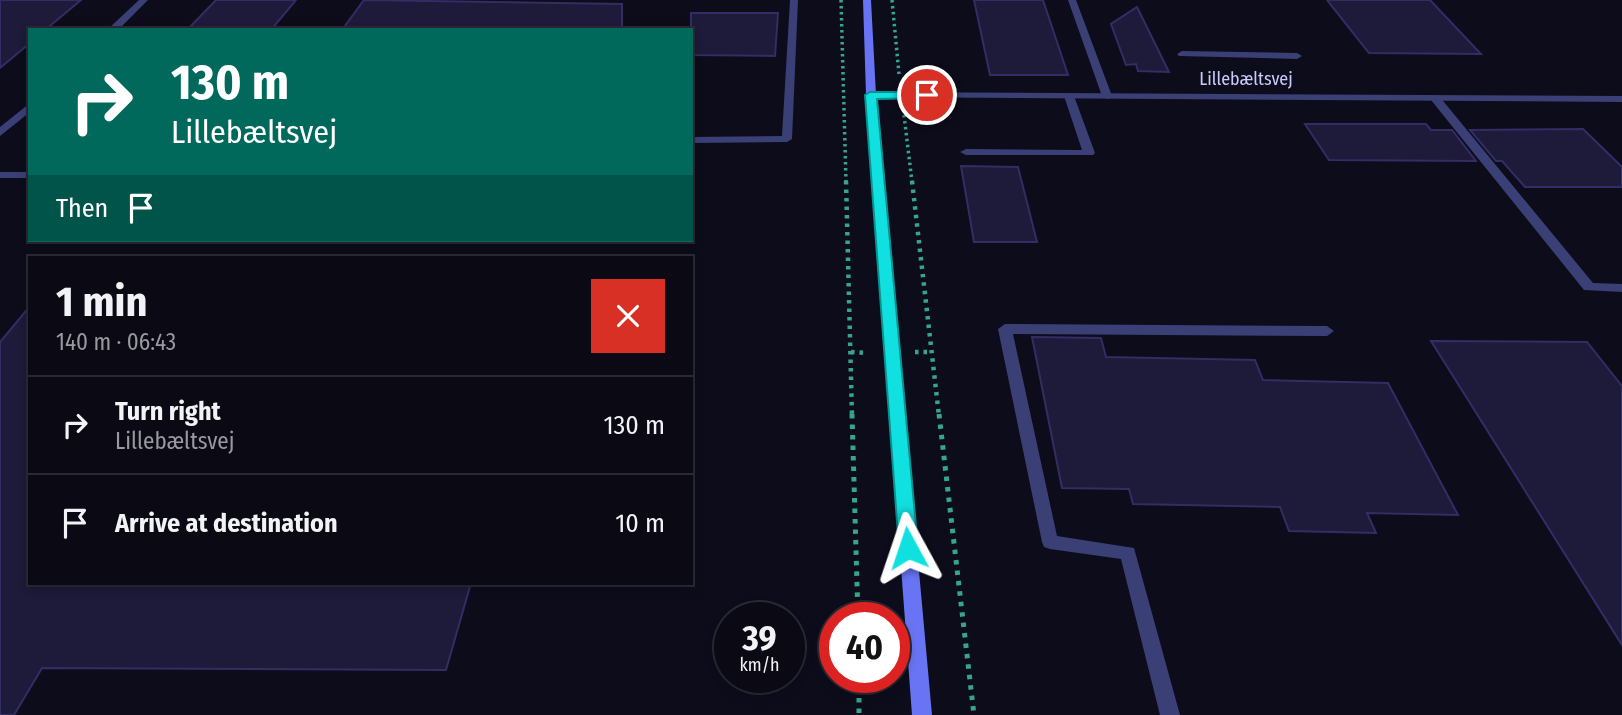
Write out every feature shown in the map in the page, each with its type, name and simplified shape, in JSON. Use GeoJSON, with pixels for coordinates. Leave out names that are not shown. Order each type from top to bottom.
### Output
{"type":"FeatureCollection","features":[{"type":"Feature","properties":{"kind":"street"},"geometry":{"type":"LineString","coordinates":[[114,28],[144,0]]}},
{"type":"Feature","properties":{"kind":"street"},"geometry":{"type":"LineString","coordinates":[[693,140],[787,139],[794,0]]}},
{"type":"Feature","properties":{"kind":"street"},"geometry":{"type":"LineString","coordinates":[[867,0],[870,95],[922,715]]}},
{"type":"Feature","properties":{"kind":"street"},"geometry":{"type":"LineString","coordinates":[[1072,0],[1107,96]]}},
{"type":"Feature","properties":{"kind":"street"},"geometry":{"type":"LineString","coordinates":[[1182,54],[1297,56]]}},
{"type":"Feature","properties":{"kind":"street","name":"Lillebæltsvej"},"geometry":{"type":"LineString","coordinates":[[870,95],[1622,99]]}},
{"type":"Feature","properties":{"kind":"street"},"geometry":{"type":"LineString","coordinates":[[966,152],[1088,153],[1069,96]]}},
{"type":"Feature","properties":{"kind":"street"},"geometry":{"type":"LineString","coordinates":[[1435,98],[1589,287],[1622,288]]}},
{"type":"Feature","properties":{"kind":"street"},"geometry":{"type":"LineString","coordinates":[[0,133],[28,108]]}},
{"type":"Feature","properties":{"kind":"street"},"geometry":{"type":"LineString","coordinates":[[0,174],[28,175]]}},
{"type":"Feature","properties":{"kind":"street"},"geometry":{"type":"LineString","coordinates":[[1170,715],[1128,553],[1050,542],[1005,329],[1327,331]]}},
{"type":"Feature","properties":{"kind":"path"},"geometry":{"type":"LineString","coordinates":[[841,0],[858,602]]}},
{"type":"Feature","properties":{"kind":"path"},"geometry":{"type":"LineString","coordinates":[[892,0],[974,715]]}},
{"type":"Feature","properties":{"kind":"path"},"geometry":{"type":"LineString","coordinates":[[859,693],[859,715]]}},
{"type":"Feature","properties":{"kind":"building"},"geometry":{"type":"Polygon","coordinates":[[[0,0],[81,0],[47,28],[28,28],[28,45],[0,68],[0,0]]]}},
{"type":"Feature","properties":{"kind":"building"},"geometry":{"type":"Polygon","coordinates":[[[216,0],[296,0],[273,28],[189,28],[216,0]]]}},
{"type":"Feature","properties":{"kind":"building"},"geometry":{"type":"Polygon","coordinates":[[[364,0],[622,4],[622,28],[343,28],[364,0]]]}},
{"type":"Feature","properties":{"kind":"building"},"geometry":{"type":"Polygon","coordinates":[[[974,0],[1043,0],[1068,75],[990,75],[974,0]]]}},
{"type":"Feature","properties":{"kind":"building"},"geometry":{"type":"Polygon","coordinates":[[[1327,0],[1430,0],[1481,54],[1369,53],[1327,0]]]}},
{"type":"Feature","properties":{"kind":"building"},"geometry":{"type":"Polygon","coordinates":[[[1137,7],[1169,72],[1138,71],[1136,64],[1126,65],[1111,24],[1137,7]]]}},
{"type":"Feature","properties":{"kind":"building"},"geometry":{"type":"Polygon","coordinates":[[[691,13],[778,13],[775,56],[693,55],[691,13]]]}},
{"type":"Feature","properties":{"kind":"building"},"geometry":{"type":"Polygon","coordinates":[[[1305,124],[1426,124],[1431,130],[1452,130],[1476,161],[1329,160],[1305,124]]]}},
{"type":"Feature","properties":{"kind":"building"},"geometry":{"type":"Polygon","coordinates":[[[1583,129],[1622,167],[1622,187],[1525,187],[1502,161],[1496,161],[1470,130],[1583,129]]]}},
{"type":"Feature","properties":{"kind":"building"},"geometry":{"type":"Polygon","coordinates":[[[961,166],[1018,167],[1037,242],[974,242],[961,166]]]}},
{"type":"Feature","properties":{"kind":"building"},"geometry":{"type":"Polygon","coordinates":[[[28,308],[28,585],[470,585],[446,670],[42,668],[14,715],[0,715],[0,342],[28,308]]]}},
{"type":"Feature","properties":{"kind":"building"},"geometry":{"type":"Polygon","coordinates":[[[1032,337],[1101,338],[1106,357],[1255,360],[1263,380],[1388,383],[1458,515],[1367,513],[1376,533],[1289,531],[1280,507],[1133,504],[1129,489],[1062,488],[1032,337]]]}},
{"type":"Feature","properties":{"kind":"building"},"geometry":{"type":"Polygon","coordinates":[[[1431,341],[1587,342],[1622,386],[1622,645],[1431,341]]]}},
{"type":"Feature","properties":{"kind":"route"},"geometry":{"type":"LineString","coordinates":[[908,548],[870,95],[927,95]]}}]}
